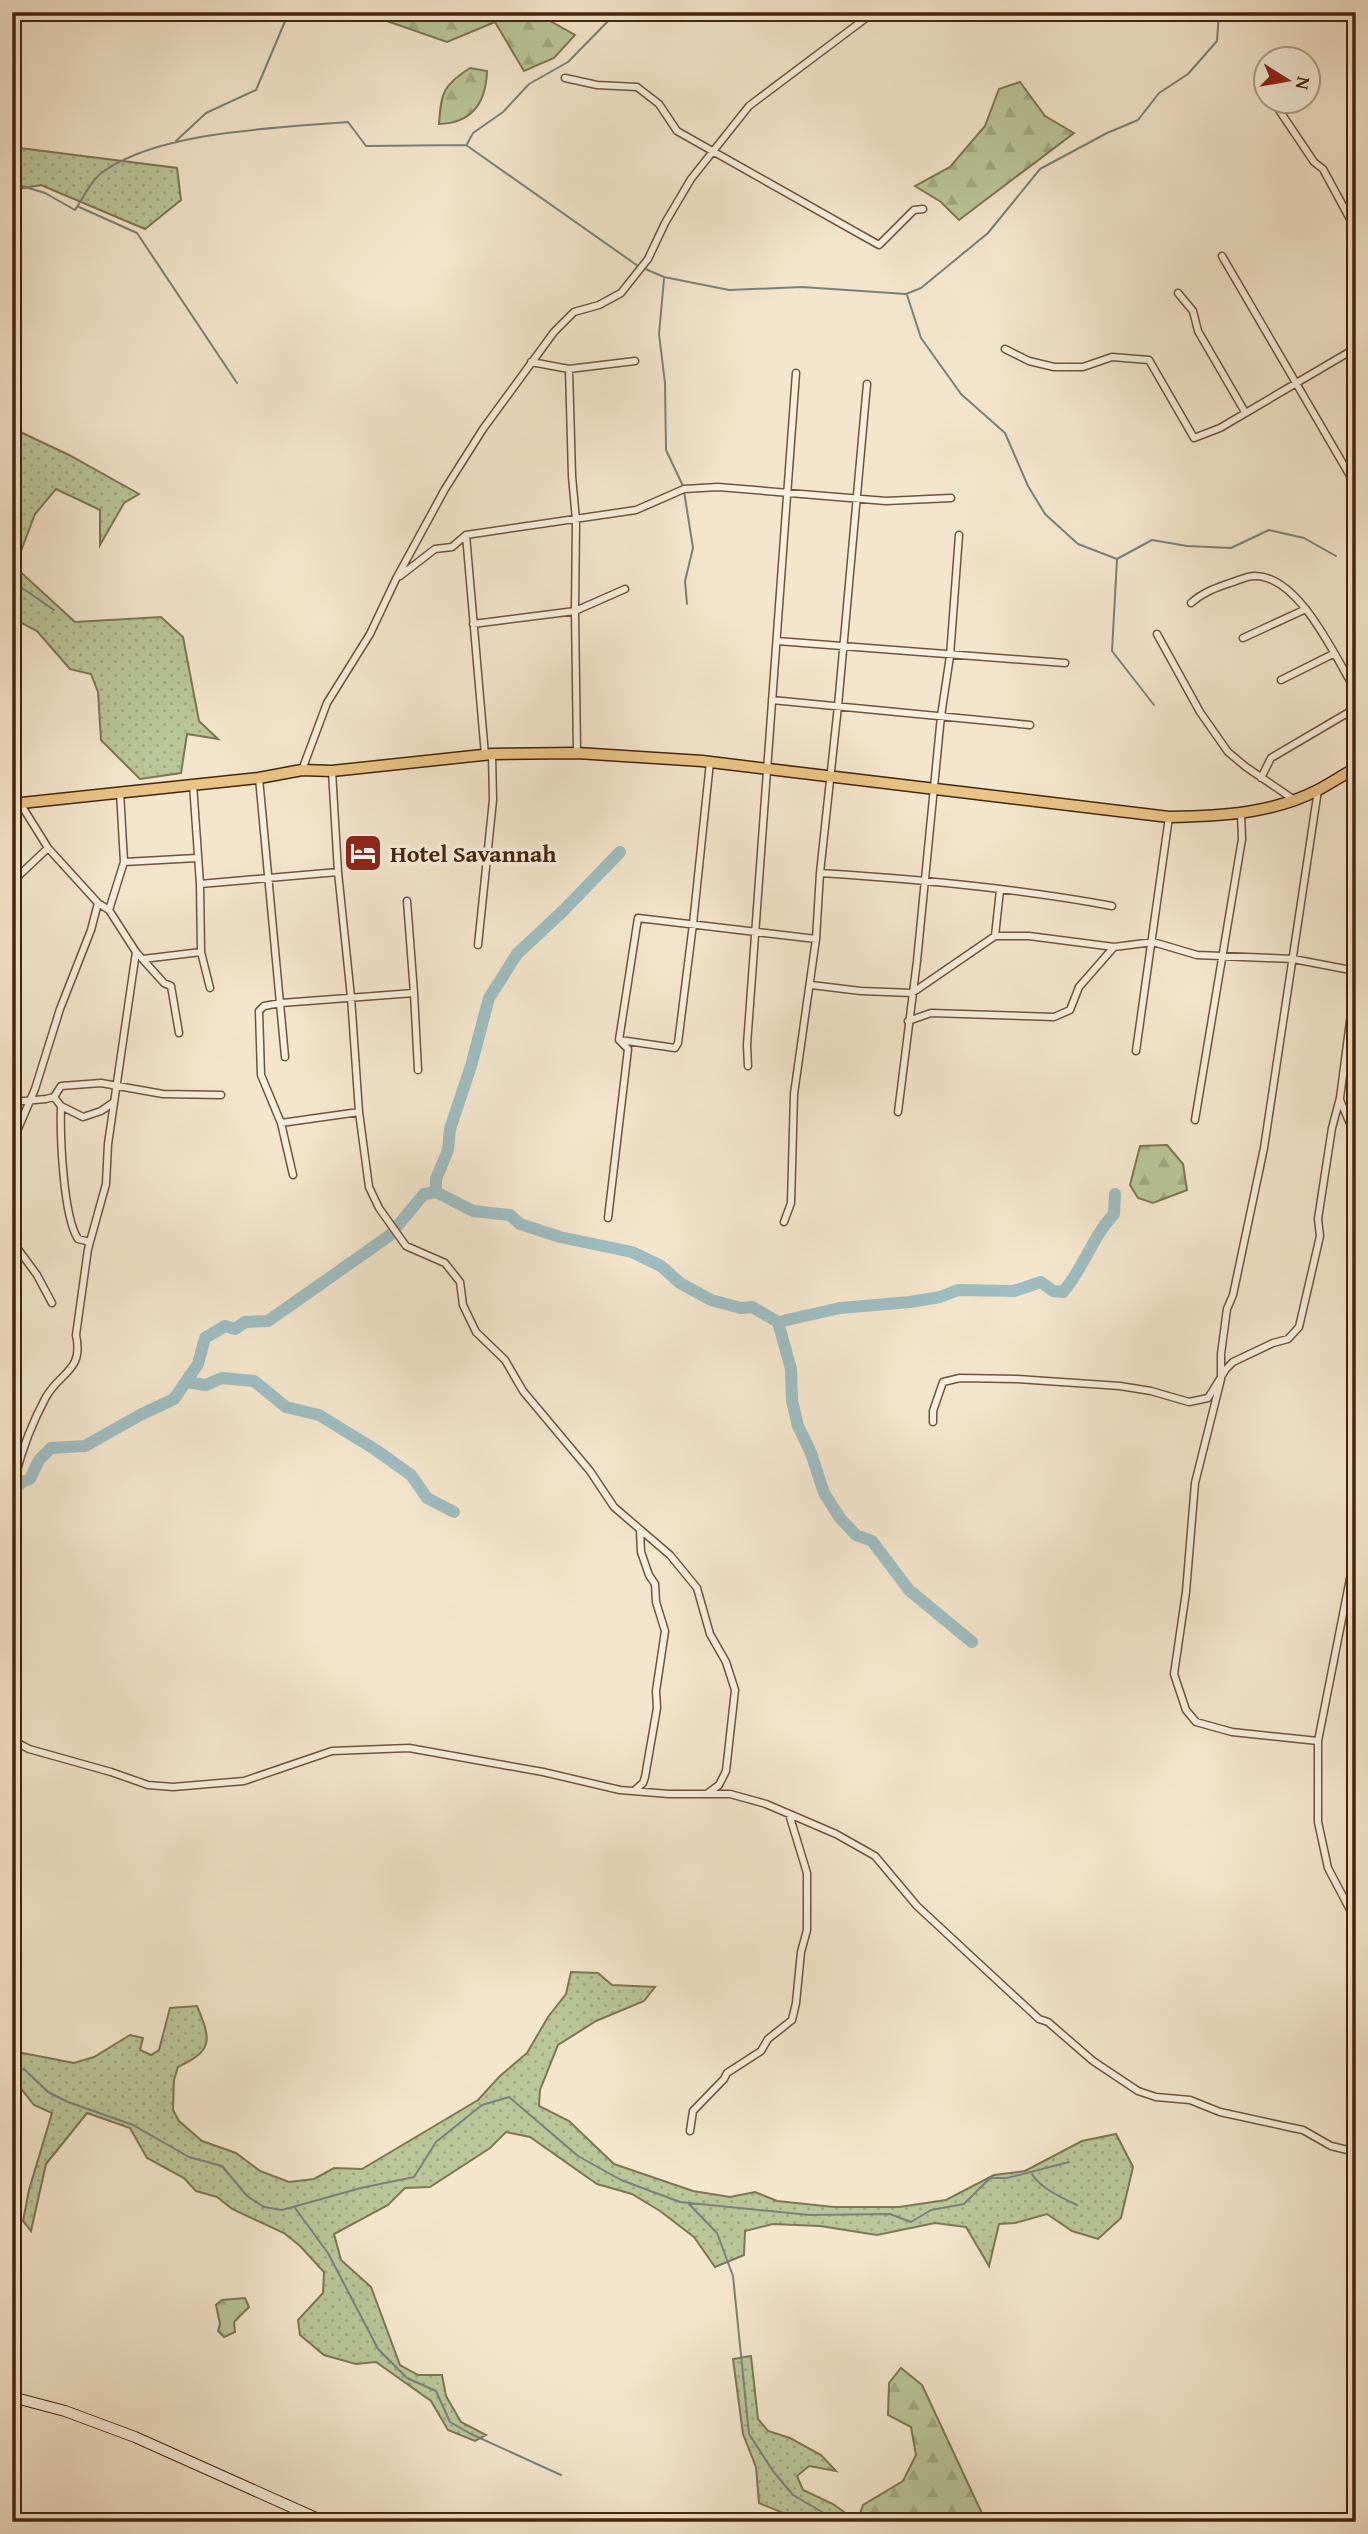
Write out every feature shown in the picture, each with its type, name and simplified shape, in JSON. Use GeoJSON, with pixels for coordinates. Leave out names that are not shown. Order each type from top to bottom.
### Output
{"type":"FeatureCollection","features":[{"type":"Feature","properties":{"kind":"highway"},"geometry":{"type":"LineString","coordinates":[[16,804],[259,778],[302,770],[332,771],[488,755],[577,753],[710,762],[1169,817],[1241,814],[1296,800],[1356,768]]}},
{"type":"Feature","properties":{"kind":"main road"},"geometry":{"type":"LineString","coordinates":[[12,2397],[65,2412],[135,2437],[325,2522]]}},
{"type":"Feature","properties":{"kind":"street"},"geometry":{"type":"LineString","coordinates":[[302,770],[327,703],[370,634],[396,579],[445,489],[483,429],[531,362],[554,332],[574,312],[599,305],[621,293],[648,258],[685,190],[712,151],[749,106],[874,12]]}},
{"type":"Feature","properties":{"kind":"street"},"geometry":{"type":"LineString","coordinates":[[565,78],[597,85],[637,87],[659,104],[677,131],[879,245],[914,210],[923,209]]}},
{"type":"Feature","properties":{"kind":"street"},"geometry":{"type":"LineString","coordinates":[[1283,116],[1314,162],[1323,169],[1356,230]]}},
{"type":"Feature","properties":{"kind":"street"},"geometry":{"type":"LineString","coordinates":[[1222,256],[1356,486]]}},
{"type":"Feature","properties":{"kind":"street"},"geometry":{"type":"LineString","coordinates":[[1178,293],[1193,311],[1198,331],[1245,412]]}},
{"type":"Feature","properties":{"kind":"street"},"geometry":{"type":"LineString","coordinates":[[1005,349],[1029,361],[1054,367],[1083,367],[1112,357],[1149,360],[1194,438],[1220,428],[1354,352]]}},
{"type":"Feature","properties":{"kind":"street"},"geometry":{"type":"LineString","coordinates":[[531,362],[569,369],[635,361]]}},
{"type":"Feature","properties":{"kind":"street"},"geometry":{"type":"LineString","coordinates":[[569,369],[576,520],[577,753]]}},
{"type":"Feature","properties":{"kind":"street"},"geometry":{"type":"LineString","coordinates":[[748,1066],[747,1045],[796,373]]}},
{"type":"Feature","properties":{"kind":"street"},"geometry":{"type":"LineString","coordinates":[[784,1222],[791,1203],[794,1094],[816,939],[867,384]]}},
{"type":"Feature","properties":{"kind":"street"},"geometry":{"type":"LineString","coordinates":[[396,579],[435,549],[452,547],[466,535],[636,510],[684,489],[718,486],[886,501],[951,498]]}},
{"type":"Feature","properties":{"kind":"street"},"geometry":{"type":"LineString","coordinates":[[466,535],[493,800],[478,945]]}},
{"type":"Feature","properties":{"kind":"street"},"geometry":{"type":"LineString","coordinates":[[898,1112],[926,880],[941,716],[950,656],[959,536]]}},
{"type":"Feature","properties":{"kind":"street"},"geometry":{"type":"LineString","coordinates":[[1191,603],[1201,595],[1254,575],[1273,580],[1288,588],[1306,608],[1356,691]]}},
{"type":"Feature","properties":{"kind":"street"},"geometry":{"type":"LineString","coordinates":[[473,624],[575,611],[625,589]]}},
{"type":"Feature","properties":{"kind":"street"},"geometry":{"type":"LineString","coordinates":[[1243,638],[1306,608]]}},
{"type":"Feature","properties":{"kind":"street"},"geometry":{"type":"LineString","coordinates":[[1157,634],[1200,712],[1228,752],[1261,778],[1296,800]]}},
{"type":"Feature","properties":{"kind":"street"},"geometry":{"type":"LineString","coordinates":[[777,641],[1065,663]]}},
{"type":"Feature","properties":{"kind":"street"},"geometry":{"type":"LineString","coordinates":[[1281,680],[1334,654]]}},
{"type":"Feature","properties":{"kind":"street"},"geometry":{"type":"LineString","coordinates":[[772,701],[1030,724]]}},
{"type":"Feature","properties":{"kind":"street"},"geometry":{"type":"LineString","coordinates":[[1261,778],[1271,758],[1356,708]]}},
{"type":"Feature","properties":{"kind":"street"},"geometry":{"type":"LineString","coordinates":[[620,1040],[675,1048],[693,924],[710,762]]}},
{"type":"Feature","properties":{"kind":"street"},"geometry":{"type":"LineString","coordinates":[[332,771],[359,1112],[369,1187],[379,1208],[406,1247],[445,1263],[460,1282],[463,1305],[476,1332],[505,1360],[523,1391],[590,1471],[614,1507],[670,1555],[697,1588],[710,1634],[726,1662],[735,1690],[726,1770],[719,1785],[708,1793]]}},
{"type":"Feature","properties":{"kind":"street"},"geometry":{"type":"LineString","coordinates":[[259,778],[285,1057]]}},
{"type":"Feature","properties":{"kind":"street"},"geometry":{"type":"LineString","coordinates":[[193,784],[200,884],[201,952],[210,988]]}},
{"type":"Feature","properties":{"kind":"street"},"geometry":{"type":"LineString","coordinates":[[1318,790],[1265,1148],[1233,1295],[1227,1309],[1221,1354],[1221,1379],[1195,1483],[1186,1592],[1174,1674],[1186,1710],[1196,1722],[1232,1732],[1318,1741]]}},
{"type":"Feature","properties":{"kind":"street"},"geometry":{"type":"LineString","coordinates":[[108,910],[124,863],[120,792]]}},
{"type":"Feature","properties":{"kind":"street"},"geometry":{"type":"LineString","coordinates":[[16,804],[48,848],[98,903],[108,910],[136,952],[164,983],[171,986],[179,1032]]}},
{"type":"Feature","properties":{"kind":"street"},"geometry":{"type":"LineString","coordinates":[[1195,1120],[1242,839],[1241,814]]}},
{"type":"Feature","properties":{"kind":"street"},"geometry":{"type":"LineString","coordinates":[[1136,1051],[1169,817]]}},
{"type":"Feature","properties":{"kind":"street"},"geometry":{"type":"LineString","coordinates":[[12,882],[48,848]]}},
{"type":"Feature","properties":{"kind":"street"},"geometry":{"type":"LineString","coordinates":[[124,863],[197,858]]}},
{"type":"Feature","properties":{"kind":"street"},"geometry":{"type":"LineString","coordinates":[[200,884],[338,872]]}},
{"type":"Feature","properties":{"kind":"street"},"geometry":{"type":"LineString","coordinates":[[820,873],[926,880],[1046,894],[1112,906]]}},
{"type":"Feature","properties":{"kind":"street"},"geometry":{"type":"LineString","coordinates":[[995,936],[1000,890]]}},
{"type":"Feature","properties":{"kind":"street"},"geometry":{"type":"LineString","coordinates":[[407,901],[418,1070]]}},
{"type":"Feature","properties":{"kind":"street"},"geometry":{"type":"LineString","coordinates":[[12,1143],[53,1039],[60,1009],[91,930],[98,903]]}},
{"type":"Feature","properties":{"kind":"street"},"geometry":{"type":"LineString","coordinates":[[620,1040],[638,918],[755,934],[816,939]]}},
{"type":"Feature","properties":{"kind":"street"},"geometry":{"type":"LineString","coordinates":[[811,985],[860,991],[912,993],[995,936],[1029,936],[1114,947],[1153,942],[1197,955],[1293,959],[1356,973],[1340,1098],[1332,1128],[1318,1219],[1320,1236],[1299,1327],[1288,1339],[1233,1362],[1208,1398],[1189,1402],[1121,1386],[960,1378],[943,1382],[933,1411],[933,1422]]}},
{"type":"Feature","properties":{"kind":"street"},"geometry":{"type":"LineString","coordinates":[[908,1021],[931,1013],[1054,1017],[1070,1010],[1079,987],[1114,947]]}},
{"type":"Feature","properties":{"kind":"street"},"geometry":{"type":"LineString","coordinates":[[16,1475],[24,1442],[48,1392],[71,1371],[79,1349],[76,1335],[90,1242],[106,1184],[114,1102],[136,952]]}},
{"type":"Feature","properties":{"kind":"street"},"geometry":{"type":"LineString","coordinates":[[143,959],[201,952]]}},
{"type":"Feature","properties":{"kind":"street"},"geometry":{"type":"LineString","coordinates":[[293,1175],[281,1123],[261,1075],[259,1011],[264,1006],[281,1003],[414,993]]}},
{"type":"Feature","properties":{"kind":"street"},"geometry":{"type":"LineString","coordinates":[[608,1218],[628,1049],[620,1040]]}},
{"type":"Feature","properties":{"kind":"street"},"geometry":{"type":"LineString","coordinates":[[54,1097],[61,1086],[68,1085],[118,1085],[163,1094],[221,1095]]}},
{"type":"Feature","properties":{"kind":"street"},"geometry":{"type":"LineString","coordinates":[[12,1102],[54,1097]]}},
{"type":"Feature","properties":{"kind":"street"},"geometry":{"type":"LineString","coordinates":[[54,1097],[61,1106],[83,1118],[114,1102]]}},
{"type":"Feature","properties":{"kind":"street"},"geometry":{"type":"LineString","coordinates":[[1340,1098],[1353,1127],[1356,1148]]}},
{"type":"Feature","properties":{"kind":"street"},"geometry":{"type":"LineString","coordinates":[[61,1106],[60,1137],[71,1219],[78,1239],[90,1242]]}},
{"type":"Feature","properties":{"kind":"street"},"geometry":{"type":"LineString","coordinates":[[281,1123],[359,1112]]}},
{"type":"Feature","properties":{"kind":"street"},"geometry":{"type":"LineString","coordinates":[[12,1241],[37,1275],[52,1303]]}},
{"type":"Feature","properties":{"kind":"street"},"geometry":{"type":"LineString","coordinates":[[635,1790],[643,1783],[647,1767],[657,1708],[656,1691],[665,1631],[656,1602],[655,1584],[649,1575],[642,1552],[640,1531]]}},
{"type":"Feature","properties":{"kind":"street"},"geometry":{"type":"LineString","coordinates":[[1356,1548],[1318,1741],[1318,1822],[1328,1868],[1356,1921]]}},
{"type":"Feature","properties":{"kind":"street"},"geometry":{"type":"LineString","coordinates":[[12,1740],[29,1749],[148,1785],[173,1787],[244,1781],[332,1751],[409,1748],[543,1772],[620,1790],[669,1794],[730,1794],[766,1804],[836,1834],[875,1856],[917,1906],[1039,2019],[1048,2022],[1093,2061],[1138,2091],[1156,2097],[1190,2100],[1220,2112],[1303,2130],[1331,2146],[1356,2152]]}},
{"type":"Feature","properties":{"kind":"street"},"geometry":{"type":"LineString","coordinates":[[690,2131],[694,2111],[727,2073],[761,2051],[768,2039],[792,2020],[801,1952],[807,1930],[807,1873],[789,1814]]}},
{"type":"Feature","properties":{"kind":"green space"},"geometry":{"type":"Polygon","coordinates":[[[361,12],[540,12],[545,18],[575,35],[554,58],[524,71],[495,22],[447,42],[361,12]]]}},
{"type":"Feature","properties":{"kind":"green space"},"geometry":{"type":"Polygon","coordinates":[[[470,68],[487,71],[480,101],[469,115],[461,120],[439,124],[445,91],[470,68]]]}},
{"type":"Feature","properties":{"kind":"green space"},"geometry":{"type":"Polygon","coordinates":[[[1020,82],[1045,116],[1074,133],[959,220],[941,202],[915,186],[950,167],[985,126],[999,89],[1020,82]]]}},
{"type":"Feature","properties":{"kind":"green space"},"geometry":{"type":"Polygon","coordinates":[[[12,147],[177,168],[181,200],[145,229],[41,185],[12,190],[12,147]]]}},
{"type":"Feature","properties":{"kind":"green space"},"geometry":{"type":"Polygon","coordinates":[[[12,428],[69,455],[139,494],[124,503],[100,545],[100,510],[56,489],[35,514],[15,567],[75,622],[161,617],[183,637],[199,721],[218,739],[187,734],[181,773],[140,779],[101,740],[98,692],[91,674],[70,669],[37,631],[12,618],[12,428]]]}},
{"type":"Feature","properties":{"kind":"green space"},"geometry":{"type":"Polygon","coordinates":[[[1167,1145],[1183,1164],[1187,1190],[1153,1203],[1138,1198],[1130,1185],[1140,1146],[1167,1145]]]}},
{"type":"Feature","properties":{"kind":"green space"},"geometry":{"type":"Polygon","coordinates":[[[571,1972],[598,1973],[612,1985],[655,1987],[644,2001],[596,2021],[558,2045],[540,2090],[539,2106],[569,2121],[614,2164],[693,2191],[730,2197],[755,2192],[777,2201],[834,2207],[899,2207],[946,2200],[994,2175],[1025,2171],[1082,2141],[1116,2134],[1133,2167],[1121,2218],[1098,2239],[1072,2231],[1047,2214],[1015,2223],[999,2224],[989,2266],[966,2227],[935,2223],[877,2235],[820,2226],[773,2224],[745,2231],[744,2255],[715,2267],[694,2237],[660,2211],[632,2194],[597,2184],[530,2137],[506,2132],[490,2148],[430,2187],[405,2188],[388,2205],[334,2234],[341,2260],[371,2287],[400,2365],[418,2375],[442,2375],[446,2396],[461,2422],[486,2435],[475,2441],[448,2430],[431,2401],[376,2362],[356,2364],[324,2355],[300,2335],[298,2320],[323,2293],[324,2272],[284,2233],[232,2209],[217,2197],[196,2191],[184,2178],[147,2158],[130,2128],[87,2113],[46,2164],[31,2231],[23,2221],[29,2190],[52,2113],[34,2105],[19,2086],[12,2083],[12,2051],[74,2063],[94,2057],[130,2035],[143,2038],[140,2050],[151,2055],[159,2050],[170,2008],[197,2006],[205,2027],[206,2043],[198,2055],[178,2067],[174,2080],[173,2110],[179,2121],[202,2141],[236,2153],[260,2171],[289,2182],[314,2179],[334,2168],[362,2169],[478,2100],[527,2053],[548,2017],[566,1994],[571,1972]]]}},
{"type":"Feature","properties":{"kind":"green space"},"geometry":{"type":"Polygon","coordinates":[[[245,2298],[249,2307],[234,2322],[235,2332],[224,2337],[218,2331],[220,2324],[216,2305],[222,2300],[245,2298]]]}},
{"type":"Feature","properties":{"kind":"green space"},"geometry":{"type":"Polygon","coordinates":[[[751,2356],[758,2419],[768,2431],[790,2438],[821,2455],[836,2471],[809,2466],[797,2476],[803,2490],[833,2504],[851,2517],[850,2522],[805,2522],[759,2503],[756,2467],[743,2434],[733,2359],[751,2356]]]}},
{"type":"Feature","properties":{"kind":"green space"},"geometry":{"type":"Polygon","coordinates":[[[901,2368],[922,2385],[986,2522],[857,2522],[863,2505],[903,2481],[916,2455],[911,2427],[888,2415],[889,2383],[901,2368]]]}},
{"type":"Feature","properties":{"kind":"waterway"},"geometry":{"type":"LineString","coordinates":[[176,141],[206,113],[256,90],[289,12]]}},
{"type":"Feature","properties":{"kind":"waterway"},"geometry":{"type":"LineString","coordinates":[[467,144],[473,133],[503,112],[529,84],[568,62],[617,12]]}},
{"type":"Feature","properties":{"kind":"waterway"},"geometry":{"type":"LineString","coordinates":[[643,268],[664,277],[729,290],[802,287],[906,294],[921,288],[988,233],[1040,169],[1107,133],[1138,120],[1159,93],[1188,74],[1217,41],[1219,12]]}},
{"type":"Feature","properties":{"kind":"waterway"},"geometry":{"type":"LineString","coordinates":[[12,183],[45,193],[75,210],[100,174],[128,158],[157,147],[221,134],[348,122],[366,146],[466,145],[638,266]]}},
{"type":"Feature","properties":{"kind":"waterway"},"geometry":{"type":"LineString","coordinates":[[79,207],[137,233],[237,383]]}},
{"type":"Feature","properties":{"kind":"waterway"},"geometry":{"type":"LineString","coordinates":[[664,279],[659,334],[665,383],[666,450],[683,486]]}},
{"type":"Feature","properties":{"kind":"waterway"},"geometry":{"type":"LineString","coordinates":[[907,295],[921,338],[961,394],[1005,433],[1028,486],[1045,514],[1078,544],[1117,559],[1152,540],[1187,546],[1231,548],[1269,530],[1304,538],[1336,556]]}},
{"type":"Feature","properties":{"kind":"waterway"},"geometry":{"type":"LineString","coordinates":[[684,491],[693,548],[685,581],[687,604]]}},
{"type":"Feature","properties":{"kind":"waterway"},"geometry":{"type":"LineString","coordinates":[[1117,559],[1112,651],[1154,705]]}},
{"type":"Feature","properties":{"kind":"waterway"},"geometry":{"type":"LineString","coordinates":[[12,581],[54,610]]}},
{"type":"Feature","properties":{"kind":"waterway"},"geometry":{"type":"LineString","coordinates":[[436,1192],[436,1179],[448,1150],[450,1129],[471,1066],[489,998],[517,954],[620,852]]}},
{"type":"Feature","properties":{"kind":"waterway"},"geometry":{"type":"LineString","coordinates":[[12,1492],[22,1482],[30,1479],[39,1460],[51,1448],[85,1446],[174,1399],[198,1364],[205,1338],[225,1326],[235,1329],[245,1322],[268,1321],[389,1236],[424,1194],[436,1192],[473,1211],[510,1215],[520,1224],[560,1237],[632,1252],[661,1266],[680,1283],[711,1300],[741,1308],[752,1307],[778,1322],[840,1308],[940,1297],[958,1290],[1014,1291],[1041,1282],[1053,1291],[1063,1292],[1114,1214],[1115,1194]]}},
{"type":"Feature","properties":{"kind":"waterway"},"geometry":{"type":"LineString","coordinates":[[778,1322],[791,1369],[792,1401],[798,1426],[811,1453],[824,1493],[840,1518],[856,1535],[872,1541],[909,1590],[972,1642]]}},
{"type":"Feature","properties":{"kind":"waterway"},"geometry":{"type":"LineString","coordinates":[[186,1382],[206,1385],[222,1378],[254,1381],[286,1407],[319,1415],[376,1450],[411,1475],[427,1498],[454,1512]]}},
{"type":"Feature","properties":{"kind":"waterway"},"geometry":{"type":"LineString","coordinates":[[12,2066],[25,2070],[48,2092],[68,2102],[133,2125],[189,2157],[222,2166],[247,2196],[264,2207],[282,2210],[361,2188],[414,2177],[436,2142],[482,2105],[509,2097],[578,2156],[621,2180],[680,2202],[810,2215],[890,2214],[911,2222],[931,2210],[964,2204],[990,2178],[1007,2178],[1069,2162]]}},
{"type":"Feature","properties":{"kind":"waterway"},"geometry":{"type":"LineString","coordinates":[[1032,2174],[1046,2188],[1077,2205]]}},
{"type":"Feature","properties":{"kind":"waterway"},"geometry":{"type":"LineString","coordinates":[[688,2203],[717,2233],[733,2276],[749,2434],[773,2471],[793,2495],[834,2519],[857,2522]]}},
{"type":"Feature","properties":{"kind":"waterway"},"geometry":{"type":"LineString","coordinates":[[295,2208],[328,2253],[378,2349],[407,2378],[436,2391],[450,2422],[561,2475]]}},
{"type":"Feature","properties":{"kind":"place","name":"Hotel Savannah"},"geometry":{"type":"Point","coordinates":[363,853]}}]}
